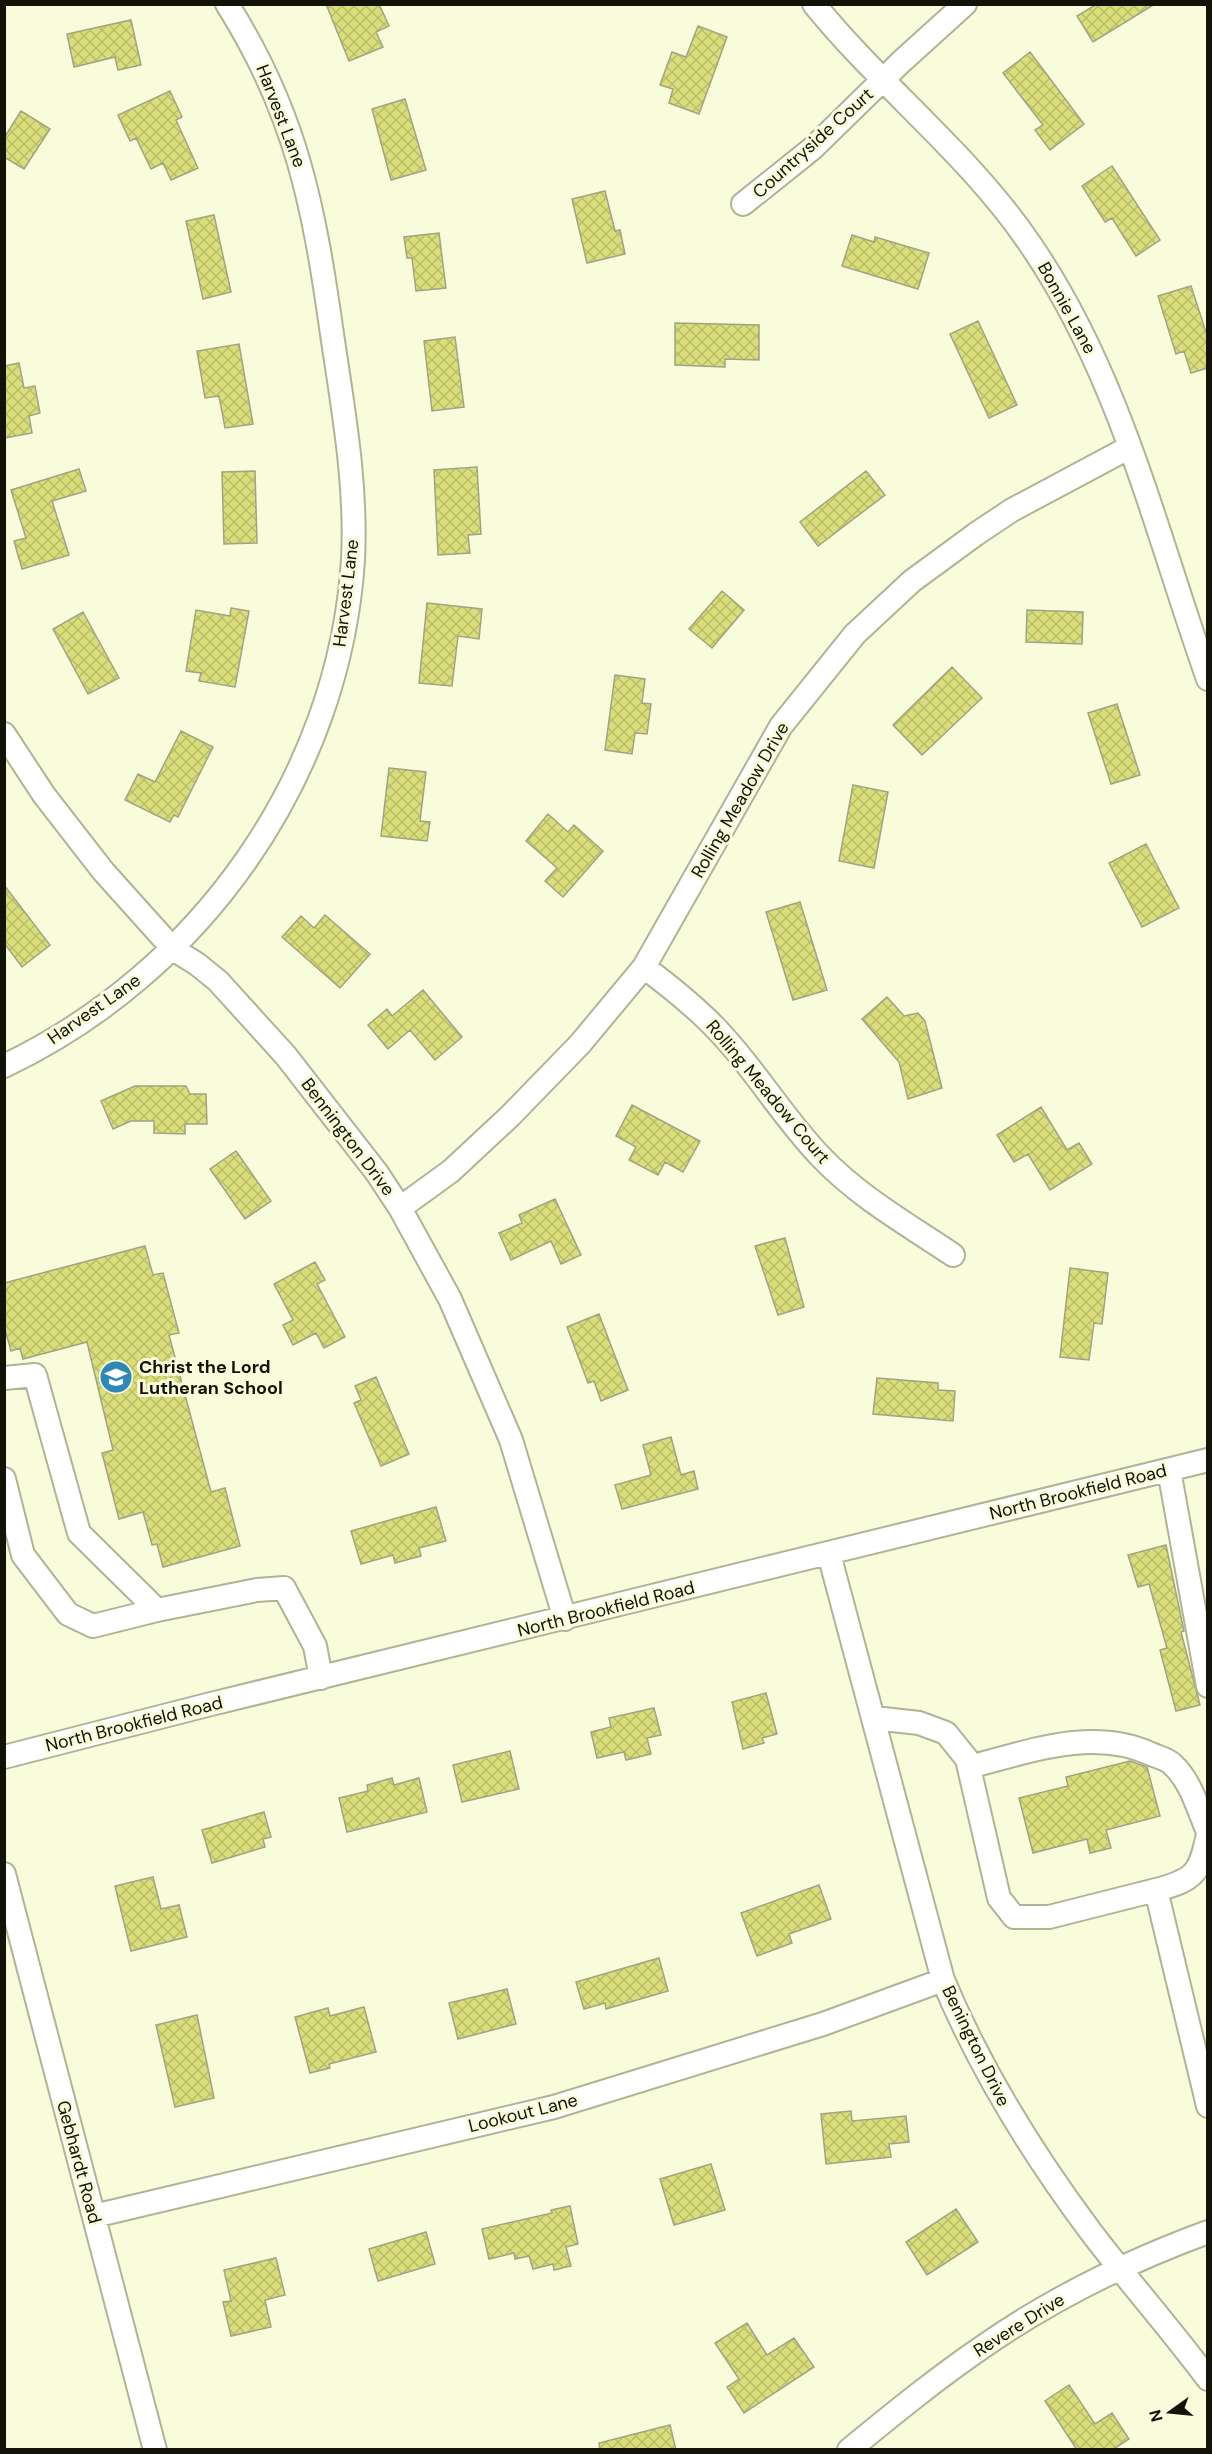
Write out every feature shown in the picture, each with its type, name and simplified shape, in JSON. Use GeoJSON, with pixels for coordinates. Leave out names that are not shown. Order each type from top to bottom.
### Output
{"type":"FeatureCollection","features":[{"type":"Feature","properties":{"kind":"street","name":"Harvest Lane"},"geometry":{"type":"LineString","coordinates":[[4,1066],[73,1028],[119,996],[173,949],[201,920],[260,841],[303,762],[326,707],[339,652],[353,561],[354,507],[351,462],[312,207],[286,119],[258,57],[227,4]]}},
{"type":"Feature","properties":{"kind":"street","name":"Bonnie Lane"},"geometry":{"type":"LineString","coordinates":[[814,4],[846,44],[977,177],[1029,243],[1076,320],[1107,383],[1208,679]]}},
{"type":"Feature","properties":{"kind":"street","name":"Countryside Court"},"geometry":{"type":"LineString","coordinates":[[743,204],[813,148],[965,4]]}},
{"type":"Feature","properties":{"kind":"street","name":"Rolling Meadow Drive"},"geometry":{"type":"LineString","coordinates":[[399,1208],[451,1171],[510,1116],[580,1044],[644,967],[775,735],[855,634],[912,581],[976,534],[1012,510],[1130,447]]}},
{"type":"Feature","properties":{"kind":"street","name":"Bennington Drive"},"geometry":{"type":"LineString","coordinates":[[4,734],[57,812],[103,871],[173,949],[218,981],[286,1056],[377,1173],[450,1299],[511,1440],[565,1619]]}},
{"type":"Feature","properties":{"kind":"street","name":"Rolling Meadow Court"},"geometry":{"type":"LineString","coordinates":[[644,967],[677,993],[724,1036],[799,1132],[841,1177],[870,1201],[953,1255]]}},
{"type":"Feature","properties":{"kind":"street"},"geometry":{"type":"LineString","coordinates":[[4,1378],[35,1375],[79,1533],[157,1610]]}},
{"type":"Feature","properties":{"kind":"street","name":"North Brookfield Road"},"geometry":{"type":"LineString","coordinates":[[4,1757],[1208,1460]]}},
{"type":"Feature","properties":{"kind":"street"},"geometry":{"type":"LineString","coordinates":[[1169,1470],[1208,1686]]}},
{"type":"Feature","properties":{"kind":"street"},"geometry":{"type":"LineString","coordinates":[[4,1479],[23,1555],[68,1614],[93,1626],[157,1610],[257,1590],[284,1588],[315,1646],[321,1678]]}},
{"type":"Feature","properties":{"kind":"street","name":"Benington Drive"},"geometry":{"type":"LineString","coordinates":[[829,1554],[943,1980],[958,2015],[1007,2109],[1091,2231],[1208,2379]]}},
{"type":"Feature","properties":{"kind":"street"},"geometry":{"type":"LineString","coordinates":[[874,1718],[919,1723],[946,1733],[967,1759],[999,1898],[1014,1917],[1048,1917],[1183,1883],[1202,1863],[1208,1833],[1190,1788],[1171,1763],[1135,1746],[1102,1740],[1092,1741],[1041,1748],[969,1767]]}},
{"type":"Feature","properties":{"kind":"street","name":"Gebhardt Road"},"geometry":{"type":"LineString","coordinates":[[4,1874],[155,2450]]}},
{"type":"Feature","properties":{"kind":"street"},"geometry":{"type":"LineString","coordinates":[[1156,1890],[1208,2106]]}},
{"type":"Feature","properties":{"kind":"street","name":"Lookout Lane"},"geometry":{"type":"LineString","coordinates":[[94,2216],[554,2107],[823,2024],[943,1980]]}},
{"type":"Feature","properties":{"kind":"street","name":"Revere Drive"},"geometry":{"type":"LineString","coordinates":[[849,2450],[923,2390],[984,2346],[1041,2310],[1120,2267],[1208,2232]]}},
{"type":"Feature","properties":{"kind":"building"},"geometry":{"type":"Polygon","coordinates":[[[326,4],[379,4],[389,26],[376,32],[383,47],[349,61],[326,4]]]}},
{"type":"Feature","properties":{"kind":"building"},"geometry":{"type":"Polygon","coordinates":[[[1097,4],[1155,4],[1093,42],[1077,16],[1097,4]]]}},
{"type":"Feature","properties":{"kind":"building"},"geometry":{"type":"Polygon","coordinates":[[[131,20],[141,65],[118,70],[115,57],[74,67],[67,34],[131,20]]]}},
{"type":"Feature","properties":{"kind":"building"},"geometry":{"type":"Polygon","coordinates":[[[698,26],[727,37],[699,114],[669,103],[673,89],[660,85],[672,52],[686,57],[698,26]]]}},
{"type":"Feature","properties":{"kind":"building"},"geometry":{"type":"Polygon","coordinates":[[[1030,52],[1084,124],[1050,150],[1035,130],[1043,125],[1003,73],[1030,52]]]}},
{"type":"Feature","properties":{"kind":"building"},"geometry":{"type":"Polygon","coordinates":[[[170,91],[182,117],[176,120],[198,168],[171,180],[163,163],[151,169],[136,138],[130,141],[118,115],[170,91]]]}},
{"type":"Feature","properties":{"kind":"building"},"geometry":{"type":"Polygon","coordinates":[[[405,99],[426,170],[391,180],[372,109],[405,99]]]}},
{"type":"Feature","properties":{"kind":"building"},"geometry":{"type":"Polygon","coordinates":[[[21,111],[50,129],[24,169],[4,157],[4,138],[21,111]]]}},
{"type":"Feature","properties":{"kind":"building"},"geometry":{"type":"Polygon","coordinates":[[[1112,166],[1160,240],[1136,256],[1112,218],[1105,222],[1082,186],[1112,166]]]}},
{"type":"Feature","properties":{"kind":"building"},"geometry":{"type":"Polygon","coordinates":[[[605,191],[615,231],[620,230],[625,254],[587,263],[572,199],[605,191]]]}},
{"type":"Feature","properties":{"kind":"building"},"geometry":{"type":"Polygon","coordinates":[[[214,215],[231,292],[203,299],[186,221],[214,215]]]}},
{"type":"Feature","properties":{"kind":"building"},"geometry":{"type":"Polygon","coordinates":[[[439,233],[446,288],[416,291],[412,258],[407,258],[404,237],[439,233]]]}},
{"type":"Feature","properties":{"kind":"building"},"geometry":{"type":"Polygon","coordinates":[[[852,235],[874,242],[875,237],[929,253],[918,289],[842,266],[852,235]]]}},
{"type":"Feature","properties":{"kind":"building"},"geometry":{"type":"Polygon","coordinates":[[[1191,286],[1208,338],[1208,368],[1191,373],[1184,351],[1176,354],[1158,296],[1191,286]]]}},
{"type":"Feature","properties":{"kind":"building"},"geometry":{"type":"Polygon","coordinates":[[[978,321],[1017,405],[989,418],[950,334],[978,321]]]}},
{"type":"Feature","properties":{"kind":"building"},"geometry":{"type":"Polygon","coordinates":[[[675,323],[759,325],[759,360],[725,359],[725,367],[675,365],[675,323]]]}},
{"type":"Feature","properties":{"kind":"building"},"geometry":{"type":"Polygon","coordinates":[[[455,337],[464,407],[432,411],[424,341],[455,337]]]}},
{"type":"Feature","properties":{"kind":"building"},"geometry":{"type":"Polygon","coordinates":[[[239,344],[253,424],[225,428],[219,396],[205,398],[197,351],[239,344]]]}},
{"type":"Feature","properties":{"kind":"building"},"geometry":{"type":"Polygon","coordinates":[[[19,363],[24,388],[35,386],[40,413],[29,416],[32,433],[4,438],[4,366],[19,363]]]}},
{"type":"Feature","properties":{"kind":"building"},"geometry":{"type":"Polygon","coordinates":[[[477,467],[481,534],[468,535],[470,553],[438,555],[434,470],[477,467]]]}},
{"type":"Feature","properties":{"kind":"building"},"geometry":{"type":"Polygon","coordinates":[[[79,469],[86,491],[52,501],[69,555],[22,569],[14,541],[26,538],[11,490],[79,469]]]}},
{"type":"Feature","properties":{"kind":"building"},"geometry":{"type":"Polygon","coordinates":[[[255,471],[257,543],[224,544],[222,472],[255,471]]]}},
{"type":"Feature","properties":{"kind":"building"},"geometry":{"type":"Polygon","coordinates":[[[866,471],[885,495],[818,546],[800,522],[866,471]]]}},
{"type":"Feature","properties":{"kind":"building"},"geometry":{"type":"Polygon","coordinates":[[[722,591],[744,610],[712,648],[689,629],[722,591]]]}},
{"type":"Feature","properties":{"kind":"building"},"geometry":{"type":"Polygon","coordinates":[[[427,603],[482,609],[479,639],[458,636],[452,686],[419,683],[427,603]]]}},
{"type":"Feature","properties":{"kind":"building"},"geometry":{"type":"Polygon","coordinates":[[[231,608],[249,611],[235,687],[199,681],[201,673],[186,671],[196,610],[230,616],[231,608]]]}},
{"type":"Feature","properties":{"kind":"building"},"geometry":{"type":"Polygon","coordinates":[[[1027,610],[1083,612],[1082,644],[1026,642],[1027,610]]]}},
{"type":"Feature","properties":{"kind":"building"},"geometry":{"type":"Polygon","coordinates":[[[83,612],[119,678],[88,694],[53,629],[83,612]]]}},
{"type":"Feature","properties":{"kind":"building"},"geometry":{"type":"Polygon","coordinates":[[[952,667],[982,698],[922,755],[893,725],[952,667]]]}},
{"type":"Feature","properties":{"kind":"building"},"geometry":{"type":"Polygon","coordinates":[[[615,675],[645,679],[642,703],[651,704],[647,734],[635,733],[632,754],[605,750],[615,675]]]}},
{"type":"Feature","properties":{"kind":"building"},"geometry":{"type":"Polygon","coordinates":[[[1117,704],[1140,775],[1111,784],[1088,713],[1117,704]]]}},
{"type":"Feature","properties":{"kind":"building"},"geometry":{"type":"Polygon","coordinates":[[[181,731],[213,747],[178,817],[174,815],[170,822],[125,800],[138,774],[155,782],[181,731]]]}},
{"type":"Feature","properties":{"kind":"building"},"geometry":{"type":"Polygon","coordinates":[[[389,768],[426,772],[420,821],[430,822],[427,841],[381,836],[389,768]]]}},
{"type":"Feature","properties":{"kind":"building"},"geometry":{"type":"Polygon","coordinates":[[[853,785],[888,792],[874,868],[839,861],[853,785]]]}},
{"type":"Feature","properties":{"kind":"building"},"geometry":{"type":"Polygon","coordinates":[[[548,814],[568,832],[574,825],[603,851],[563,897],[545,881],[557,868],[526,841],[548,814]]]}},
{"type":"Feature","properties":{"kind":"building"},"geometry":{"type":"Polygon","coordinates":[[[1146,844],[1179,908],[1142,927],[1109,863],[1146,844]]]}},
{"type":"Feature","properties":{"kind":"building"},"geometry":{"type":"Polygon","coordinates":[[[4,885],[50,945],[22,967],[4,943],[4,885]]]}},
{"type":"Feature","properties":{"kind":"building"},"geometry":{"type":"Polygon","coordinates":[[[800,902],[827,990],[793,1000],[766,912],[800,902]]]}},
{"type":"Feature","properties":{"kind":"building"},"geometry":{"type":"Polygon","coordinates":[[[325,915],[370,954],[340,988],[282,937],[301,916],[314,928],[325,915]]]}},
{"type":"Feature","properties":{"kind":"building"},"geometry":{"type":"Polygon","coordinates":[[[423,990],[462,1037],[435,1060],[410,1030],[388,1049],[368,1025],[387,1009],[392,1016],[423,990]]]}},
{"type":"Feature","properties":{"kind":"building"},"geometry":{"type":"Polygon","coordinates":[[[887,997],[904,1016],[918,1013],[925,1021],[942,1088],[908,1099],[899,1062],[862,1019],[887,997]]]}},
{"type":"Feature","properties":{"kind":"building"},"geometry":{"type":"Polygon","coordinates":[[[135,1086],[186,1086],[190,1094],[206,1094],[207,1124],[185,1124],[185,1134],[154,1133],[154,1121],[131,1121],[113,1129],[101,1101],[135,1086]]]}},
{"type":"Feature","properties":{"kind":"building"},"geometry":{"type":"Polygon","coordinates":[[[632,1105],[700,1141],[683,1172],[665,1162],[658,1175],[629,1160],[636,1147],[616,1136],[632,1105]]]}},
{"type":"Feature","properties":{"kind":"building"},"geometry":{"type":"Polygon","coordinates":[[[1041,1107],[1067,1150],[1079,1143],[1092,1164],[1050,1190],[1028,1154],[1014,1162],[997,1135],[1041,1107]]]}},
{"type":"Feature","properties":{"kind":"building"},"geometry":{"type":"Polygon","coordinates":[[[236,1151],[271,1201],[245,1219],[210,1169],[236,1151]]]}},
{"type":"Feature","properties":{"kind":"building"},"geometry":{"type":"Polygon","coordinates":[[[555,1199],[581,1255],[561,1264],[551,1241],[511,1260],[499,1233],[522,1223],[519,1215],[555,1199]]]}},
{"type":"Feature","properties":{"kind":"building"},"geometry":{"type":"Polygon","coordinates":[[[785,1238],[804,1307],[778,1315],[755,1246],[785,1238]]]}},
{"type":"Feature","properties":{"kind":"building"},"geometry":{"type":"Polygon","coordinates":[[[145,1246],[153,1275],[163,1273],[179,1333],[169,1335],[211,1492],[225,1488],[240,1546],[163,1567],[157,1544],[152,1545],[143,1512],[119,1519],[102,1453],[113,1450],[87,1342],[23,1359],[20,1348],[11,1351],[4,1326],[4,1283],[145,1246]]]}},
{"type":"Feature","properties":{"kind":"building"},"geometry":{"type":"Polygon","coordinates":[[[315,1262],[325,1280],[317,1284],[345,1337],[324,1348],[316,1333],[293,1345],[283,1325],[293,1320],[274,1284],[315,1262]]]}},
{"type":"Feature","properties":{"kind":"building"},"geometry":{"type":"Polygon","coordinates":[[[1070,1268],[1108,1273],[1102,1324],[1094,1323],[1089,1360],[1060,1357],[1070,1268]]]}},
{"type":"Feature","properties":{"kind":"building"},"geometry":{"type":"Polygon","coordinates":[[[599,1314],[628,1390],[601,1401],[594,1381],[588,1383],[567,1327],[599,1314]]]}},
{"type":"Feature","properties":{"kind":"building"},"geometry":{"type":"Polygon","coordinates":[[[376,1377],[409,1454],[381,1466],[354,1403],[361,1400],[355,1386],[376,1377]]]}},
{"type":"Feature","properties":{"kind":"building"},"geometry":{"type":"Polygon","coordinates":[[[877,1378],[938,1383],[938,1390],[955,1391],[953,1421],[873,1414],[877,1378]]]}},
{"type":"Feature","properties":{"kind":"building"},"geometry":{"type":"Polygon","coordinates":[[[671,1437],[681,1475],[694,1471],[698,1489],[622,1509],[615,1485],[651,1475],[643,1445],[671,1437]]]}},
{"type":"Feature","properties":{"kind":"building"},"geometry":{"type":"Polygon","coordinates":[[[436,1507],[446,1541],[419,1548],[421,1556],[395,1563],[393,1555],[361,1564],[351,1531],[436,1507]]]}},
{"type":"Feature","properties":{"kind":"building"},"geometry":{"type":"Polygon","coordinates":[[[1166,1545],[1184,1631],[1181,1632],[1200,1705],[1176,1711],[1160,1650],[1167,1648],[1149,1584],[1138,1587],[1128,1555],[1166,1545]]]}},
{"type":"Feature","properties":{"kind":"building"},"geometry":{"type":"Polygon","coordinates":[[[766,1693],[777,1734],[762,1738],[764,1743],[743,1749],[732,1702],[766,1693]]]}},
{"type":"Feature","properties":{"kind":"building"},"geometry":{"type":"Polygon","coordinates":[[[654,1708],[661,1735],[647,1738],[651,1754],[626,1760],[624,1752],[597,1758],[591,1732],[611,1727],[609,1718],[654,1708]]]}},
{"type":"Feature","properties":{"kind":"building"},"geometry":{"type":"Polygon","coordinates":[[[510,1751],[519,1789],[462,1802],[453,1765],[510,1751]]]}},
{"type":"Feature","properties":{"kind":"building"},"geometry":{"type":"Polygon","coordinates":[[[1130,1761],[1147,1767],[1160,1816],[1106,1830],[1111,1848],[1090,1853],[1087,1839],[1033,1853],[1019,1798],[1068,1786],[1066,1777],[1130,1761]]]}},
{"type":"Feature","properties":{"kind":"building"},"geometry":{"type":"Polygon","coordinates":[[[392,1778],[394,1785],[419,1778],[427,1812],[347,1832],[339,1798],[368,1791],[367,1785],[392,1778]]]}},
{"type":"Feature","properties":{"kind":"building"},"geometry":{"type":"Polygon","coordinates":[[[264,1812],[271,1837],[263,1839],[265,1847],[212,1863],[202,1830],[264,1812]]]}},
{"type":"Feature","properties":{"kind":"building"},"geometry":{"type":"Polygon","coordinates":[[[153,1877],[161,1909],[179,1905],[187,1937],[131,1951],[115,1886],[153,1877]]]}},
{"type":"Feature","properties":{"kind":"building"},"geometry":{"type":"Polygon","coordinates":[[[819,1885],[831,1919],[789,1934],[792,1943],[757,1956],[741,1913],[819,1885]]]}},
{"type":"Feature","properties":{"kind":"building"},"geometry":{"type":"Polygon","coordinates":[[[659,1958],[668,1991],[606,2009],[605,2003],[584,2009],[576,1982],[659,1958]]]}},
{"type":"Feature","properties":{"kind":"building"},"geometry":{"type":"Polygon","coordinates":[[[507,1989],[516,2024],[458,2039],[449,2003],[507,1989]]]}},
{"type":"Feature","properties":{"kind":"building"},"geometry":{"type":"Polygon","coordinates":[[[364,2007],[376,2052],[329,2064],[330,2068],[310,2073],[295,2017],[328,2008],[330,2016],[364,2007]]]}},
{"type":"Feature","properties":{"kind":"building"},"geometry":{"type":"Polygon","coordinates":[[[197,2015],[214,2098],[175,2107],[156,2025],[197,2015]]]}},
{"type":"Feature","properties":{"kind":"building"},"geometry":{"type":"Polygon","coordinates":[[[851,2111],[852,2121],[906,2116],[909,2142],[889,2144],[891,2157],[826,2164],[821,2114],[851,2111]]]}},
{"type":"Feature","properties":{"kind":"building"},"geometry":{"type":"Polygon","coordinates":[[[711,2164],[725,2210],[674,2225],[660,2179],[711,2164]]]}},
{"type":"Feature","properties":{"kind":"building"},"geometry":{"type":"Polygon","coordinates":[[[570,2206],[578,2244],[566,2247],[571,2266],[554,2270],[553,2264],[533,2269],[529,2256],[515,2259],[514,2253],[489,2259],[482,2229],[552,2213],[551,2210],[570,2206]]]}},
{"type":"Feature","properties":{"kind":"building"},"geometry":{"type":"Polygon","coordinates":[[[956,2209],[978,2242],[927,2275],[906,2242],[956,2209]]]}},
{"type":"Feature","properties":{"kind":"building"},"geometry":{"type":"Polygon","coordinates":[[[426,2232],[435,2264],[378,2281],[369,2249],[426,2232]]]}},
{"type":"Feature","properties":{"kind":"building"},"geometry":{"type":"Polygon","coordinates":[[[276,2258],[285,2295],[265,2300],[271,2327],[231,2336],[223,2302],[231,2301],[224,2270],[276,2258]]]}},
{"type":"Feature","properties":{"kind":"building"},"geometry":{"type":"Polygon","coordinates":[[[747,2323],[767,2355],[794,2338],[814,2367],[744,2413],[727,2387],[739,2379],[715,2343],[747,2323]]]}},
{"type":"Feature","properties":{"kind":"building"},"geometry":{"type":"Polygon","coordinates":[[[1069,2385],[1095,2424],[1112,2413],[1129,2439],[1112,2450],[1077,2450],[1045,2401],[1069,2385]]]}},
{"type":"Feature","properties":{"kind":"building"},"geometry":{"type":"Polygon","coordinates":[[[670,2425],[676,2450],[600,2450],[599,2443],[670,2425]]]}},
{"type":"Feature","properties":{"kind":"place","name":"Christ the Lord Lutheran School"},"geometry":{"type":"Point","coordinates":[116,1377]}}]}
